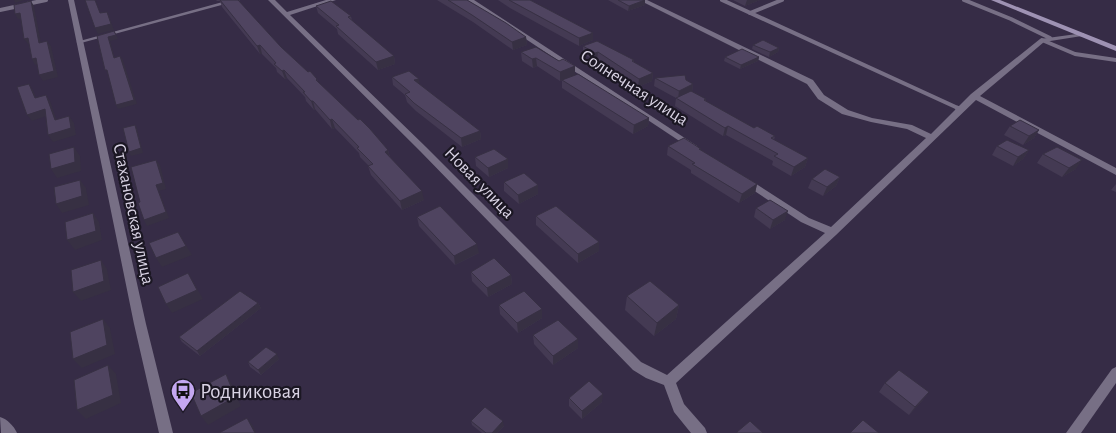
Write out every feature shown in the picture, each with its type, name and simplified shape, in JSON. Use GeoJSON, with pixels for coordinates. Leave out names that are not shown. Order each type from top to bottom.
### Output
{"type":"FeatureCollection","features":[{"type":"Feature","properties":{"kind":"main road"},"geometry":{"type":"LineString","coordinates":[[994,0],[1116,49]]}},
{"type":"Feature","properties":{"kind":"street","name":"Стахановская улица"},"geometry":{"type":"LineString","coordinates":[[71,0],[140,324],[166,433]]}},
{"type":"Feature","properties":{"kind":"street"},"geometry":{"type":"LineString","coordinates":[[79,42],[237,0]]}},
{"type":"Feature","properties":{"kind":"street","name":"Новая улица"},"geometry":{"type":"LineString","coordinates":[[271,0],[637,366],[669,381]]}},
{"type":"Feature","properties":{"kind":"street"},"geometry":{"type":"LineString","coordinates":[[287,14],[333,0]]}},
{"type":"Feature","properties":{"kind":"street","name":"Солнечная улица"},"geometry":{"type":"LineString","coordinates":[[470,0],[700,151]]}},
{"type":"Feature","properties":{"kind":"street"},"geometry":{"type":"LineString","coordinates":[[642,0],[810,82],[821,98],[845,112],[870,120],[909,127],[931,137]]}},
{"type":"Feature","properties":{"kind":"street"},"geometry":{"type":"LineString","coordinates":[[700,433],[679,408],[669,381],[832,232],[974,96],[1046,39],[1082,34]]}},
{"type":"Feature","properties":{"kind":"street"},"geometry":{"type":"LineString","coordinates":[[974,96],[1116,172]]}},
{"type":"Feature","properties":{"kind":"street"},"geometry":{"type":"LineString","coordinates":[[733,173],[805,220],[832,232]]}},
{"type":"Feature","properties":{"kind":"street"},"geometry":{"type":"LineString","coordinates":[[1073,433],[1116,372]]}},
{"type":"Feature","properties":{"kind":"street"},"geometry":{"type":"LineString","coordinates":[[0,423],[10,433]]}},
{"type":"Feature","properties":{"kind":"lane"},"geometry":{"type":"LineString","coordinates":[[0,10],[46,0]]}},
{"type":"Feature","properties":{"kind":"lane"},"geometry":{"type":"LineString","coordinates":[[722,0],[960,109]]}},
{"type":"Feature","properties":{"kind":"lane"},"geometry":{"type":"LineString","coordinates":[[750,13],[782,0]]}},
{"type":"Feature","properties":{"kind":"lane"},"geometry":{"type":"LineString","coordinates":[[964,0],[1011,19],[1075,54],[1116,59],[1116,55]]}},
{"type":"Feature","properties":{"kind":"building"},"geometry":{"type":"Polygon","coordinates":[[[85,0],[95,0],[100,13],[107,12],[111,24],[95,28],[85,0]]]}},
{"type":"Feature","properties":{"kind":"building"},"geometry":{"type":"Polygon","coordinates":[[[220,0],[238,0],[281,47],[308,72],[310,71],[316,80],[370,129],[388,150],[385,152],[422,191],[400,201],[368,166],[373,164],[357,148],[359,147],[332,119],[330,120],[311,101],[284,70],[282,71],[274,64],[276,63],[260,45],[257,46],[220,0]]]}},
{"type":"Feature","properties":{"kind":"building"},"geometry":{"type":"Polygon","coordinates":[[[448,0],[467,0],[526,37],[512,42],[448,0]]]}},
{"type":"Feature","properties":{"kind":"building"},"geometry":{"type":"Polygon","coordinates":[[[509,0],[530,0],[593,33],[579,38],[509,0]]]}},
{"type":"Feature","properties":{"kind":"building"},"geometry":{"type":"Polygon","coordinates":[[[618,0],[645,0],[629,6],[618,0]]]}},
{"type":"Feature","properties":{"kind":"building"},"geometry":{"type":"Polygon","coordinates":[[[31,1],[39,43],[47,41],[54,71],[39,75],[36,58],[32,59],[28,38],[24,39],[20,13],[15,14],[14,5],[31,1]]]}},
{"type":"Feature","properties":{"kind":"building"},"geometry":{"type":"Polygon","coordinates":[[[331,1],[351,16],[348,17],[394,56],[376,62],[336,26],[339,25],[316,6],[331,1]]]}},
{"type":"Feature","properties":{"kind":"building"},"geometry":{"type":"Polygon","coordinates":[[[114,31],[116,35],[108,37],[114,58],[120,56],[134,100],[116,105],[97,36],[114,31]]]}},
{"type":"Feature","properties":{"kind":"building"},"geometry":{"type":"Polygon","coordinates":[[[763,40],[779,48],[770,52],[753,45],[763,40]]]}},
{"type":"Feature","properties":{"kind":"building"},"geometry":{"type":"Polygon","coordinates":[[[597,41],[634,60],[632,61],[653,73],[639,79],[598,52],[595,53],[583,46],[597,41]]]}},
{"type":"Feature","properties":{"kind":"building"},"geometry":{"type":"Polygon","coordinates":[[[536,47],[559,61],[563,59],[575,66],[560,72],[536,58],[532,59],[521,52],[536,47]]]}},
{"type":"Feature","properties":{"kind":"building"},"geometry":{"type":"Polygon","coordinates":[[[742,49],[759,57],[741,65],[725,57],[742,49]]]}},
{"type":"Feature","properties":{"kind":"building"},"geometry":{"type":"Polygon","coordinates":[[[409,71],[419,79],[414,80],[480,131],[461,138],[414,103],[405,94],[410,92],[392,77],[409,71]]]}},
{"type":"Feature","properties":{"kind":"building"},"geometry":{"type":"Polygon","coordinates":[[[578,74],[649,118],[634,125],[562,80],[578,74]]]}},
{"type":"Feature","properties":{"kind":"building"},"geometry":{"type":"Polygon","coordinates":[[[685,75],[686,80],[693,84],[679,91],[655,78],[685,75]]]}},
{"type":"Feature","properties":{"kind":"building"},"geometry":{"type":"Polygon","coordinates":[[[29,84],[35,98],[46,95],[55,120],[69,116],[71,128],[48,135],[45,109],[27,115],[17,87],[29,84]]]}},
{"type":"Feature","properties":{"kind":"building"},"geometry":{"type":"Polygon","coordinates":[[[691,91],[754,128],[757,126],[775,136],[771,138],[808,158],[794,167],[774,156],[778,154],[728,126],[725,128],[676,98],[691,91]]]}},
{"type":"Feature","properties":{"kind":"building"},"geometry":{"type":"Polygon","coordinates":[[[1020,120],[1039,130],[1029,136],[1010,126],[1020,120]]]}},
{"type":"Feature","properties":{"kind":"building"},"geometry":{"type":"Polygon","coordinates":[[[135,125],[141,148],[129,152],[123,128],[135,125]]]}},
{"type":"Feature","properties":{"kind":"building"},"geometry":{"type":"Polygon","coordinates":[[[684,138],[757,184],[742,194],[692,164],[695,163],[668,146],[684,138]]]}},
{"type":"Feature","properties":{"kind":"building"},"geometry":{"type":"Polygon","coordinates":[[[1007,140],[1029,150],[1018,157],[997,146],[1007,140]]]}},
{"type":"Feature","properties":{"kind":"building"},"geometry":{"type":"Polygon","coordinates":[[[74,147],[75,162],[51,169],[49,154],[74,147]]]}},
{"type":"Feature","properties":{"kind":"building"},"geometry":{"type":"Polygon","coordinates":[[[1057,147],[1082,160],[1069,168],[1043,154],[1057,147]]]}},
{"type":"Feature","properties":{"kind":"building"},"geometry":{"type":"Polygon","coordinates":[[[494,149],[508,159],[488,168],[475,157],[494,149]]]}},
{"type":"Feature","properties":{"kind":"building"},"geometry":{"type":"Polygon","coordinates":[[[156,160],[163,183],[156,185],[166,212],[144,220],[138,203],[140,202],[131,167],[156,160]]]}},
{"type":"Feature","properties":{"kind":"building"},"geometry":{"type":"Polygon","coordinates":[[[825,169],[840,177],[827,187],[812,179],[825,169]]]}},
{"type":"Feature","properties":{"kind":"building"},"geometry":{"type":"Polygon","coordinates":[[[524,173],[538,185],[518,195],[504,182],[524,173]]]}},
{"type":"Feature","properties":{"kind":"building"},"geometry":{"type":"Polygon","coordinates":[[[80,180],[82,196],[56,204],[54,187],[80,180]]]}},
{"type":"Feature","properties":{"kind":"building"},"geometry":{"type":"Polygon","coordinates":[[[770,200],[788,211],[773,220],[756,208],[770,200]]]}},
{"type":"Feature","properties":{"kind":"building"},"geometry":{"type":"Polygon","coordinates":[[[440,206],[477,244],[454,256],[417,217],[440,206]]]}},
{"type":"Feature","properties":{"kind":"building"},"geometry":{"type":"Polygon","coordinates":[[[556,206],[599,242],[578,254],[536,216],[556,206]]]}},
{"type":"Feature","properties":{"kind":"building"},"geometry":{"type":"Polygon","coordinates":[[[93,213],[96,231],[67,240],[65,222],[93,213]]]}},
{"type":"Feature","properties":{"kind":"building"},"geometry":{"type":"Polygon","coordinates":[[[178,232],[186,246],[156,258],[149,243],[178,232]]]}},
{"type":"Feature","properties":{"kind":"building"},"geometry":{"type":"Polygon","coordinates":[[[494,258],[511,275],[487,288],[471,272],[494,258]]]}},
{"type":"Feature","properties":{"kind":"building"},"geometry":{"type":"Polygon","coordinates":[[[101,260],[104,281],[73,292],[71,270],[101,260]]]}},
{"type":"Feature","properties":{"kind":"building"},"geometry":{"type":"Polygon","coordinates":[[[188,273],[197,290],[166,304],[158,287],[188,273]]]}},
{"type":"Feature","properties":{"kind":"building"},"geometry":{"type":"Polygon","coordinates":[[[650,281],[679,305],[657,323],[627,296],[650,281]]]}},
{"type":"Feature","properties":{"kind":"building"},"geometry":{"type":"Polygon","coordinates":[[[240,291],[258,303],[197,351],[179,337],[240,291]]]}},
{"type":"Feature","properties":{"kind":"building"},"geometry":{"type":"Polygon","coordinates":[[[524,291],[542,309],[517,323],[499,305],[524,291]]]}},
{"type":"Feature","properties":{"kind":"building"},"geometry":{"type":"Polygon","coordinates":[[[103,319],[107,345],[73,359],[70,332],[103,319]]]}},
{"type":"Feature","properties":{"kind":"building"},"geometry":{"type":"Polygon","coordinates":[[[558,320],[578,339],[553,356],[533,335],[558,320]]]}},
{"type":"Feature","properties":{"kind":"building"},"geometry":{"type":"Polygon","coordinates":[[[266,347],[277,354],[258,370],[248,362],[266,347]]]}},
{"type":"Feature","properties":{"kind":"building"},"geometry":{"type":"Polygon","coordinates":[[[108,365],[113,395],[77,410],[74,380],[108,365]]]}},
{"type":"Feature","properties":{"kind":"building"},"geometry":{"type":"Polygon","coordinates":[[[899,370],[929,392],[915,407],[885,383],[899,370]]]}},
{"type":"Feature","properties":{"kind":"building"},"geometry":{"type":"Polygon","coordinates":[[[226,374],[235,397],[201,416],[191,393],[226,374]]]}},
{"type":"Feature","properties":{"kind":"building"},"geometry":{"type":"Polygon","coordinates":[[[589,381],[603,394],[582,411],[569,398],[589,381]]]}},
{"type":"Feature","properties":{"kind":"building"},"geometry":{"type":"Polygon","coordinates":[[[485,407],[503,421],[492,433],[486,433],[471,421],[485,407]]]}},
{"type":"Feature","properties":{"kind":"building"},"geometry":{"type":"Polygon","coordinates":[[[247,418],[255,433],[219,433],[247,418]]]}},
{"type":"Feature","properties":{"kind":"building"},"geometry":{"type":"Polygon","coordinates":[[[863,420],[879,433],[850,433],[863,420]]]}},
{"type":"Feature","properties":{"kind":"building"},"geometry":{"type":"Polygon","coordinates":[[[750,421],[763,433],[737,433],[737,432],[750,421]]]}},
{"type":"Feature","properties":{"kind":"place","name":"Родниковая"},"geometry":{"type":"Point","coordinates":[183,412]}}]}
